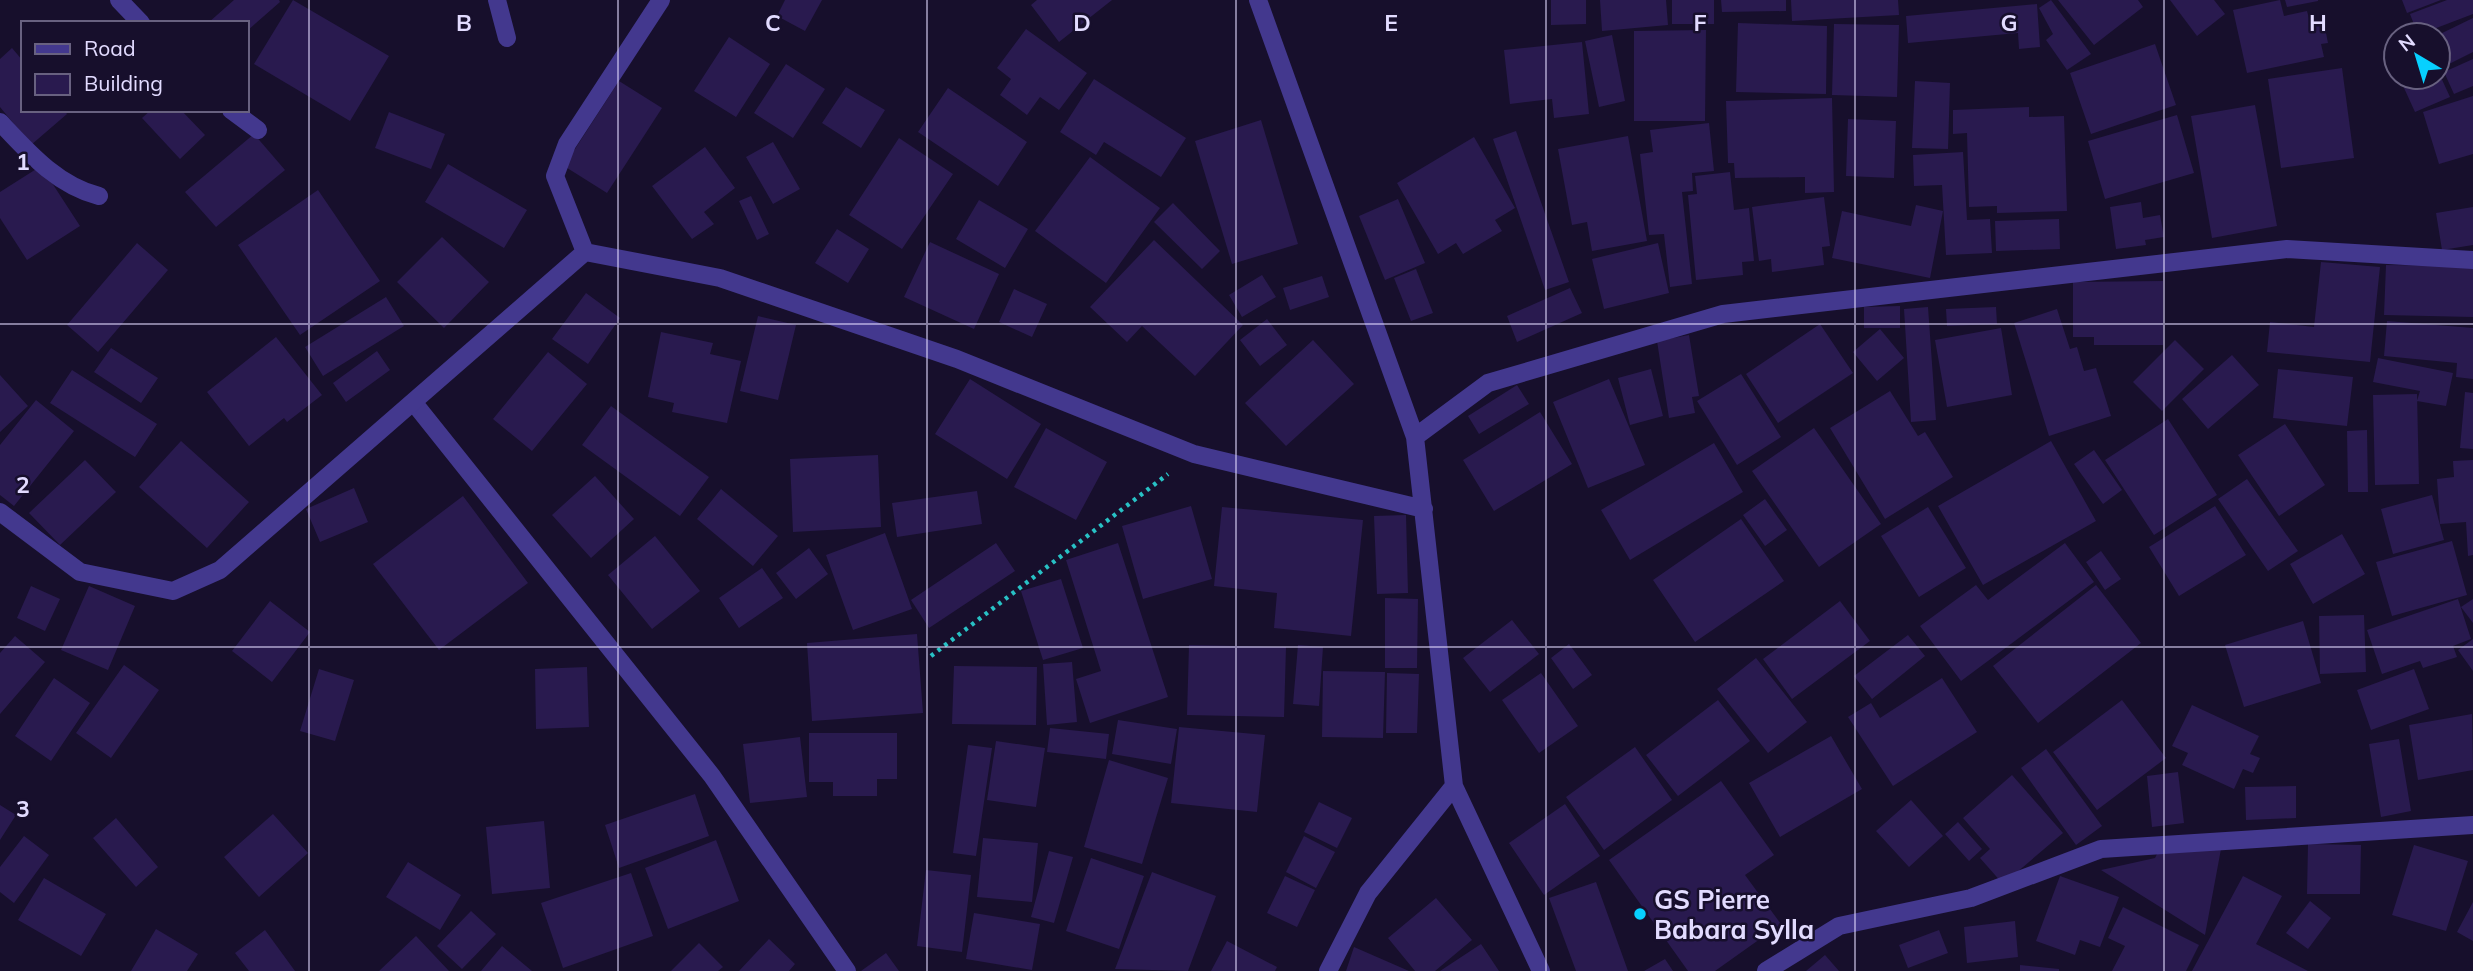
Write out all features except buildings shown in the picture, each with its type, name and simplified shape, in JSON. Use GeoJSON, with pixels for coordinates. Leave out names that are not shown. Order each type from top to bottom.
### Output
{"type":"FeatureCollection","features":[{"type":"Feature","properties":{"kind":"street"},"geometry":{"type":"LineString","coordinates":[[119,0],[139,21]]}},
{"type":"Feature","properties":{"kind":"street"},"geometry":{"type":"LineString","coordinates":[[497,0],[507,38]]}},
{"type":"Feature","properties":{"kind":"street"},"geometry":{"type":"LineString","coordinates":[[585,252],[555,176],[567,144],[661,0]]}},
{"type":"Feature","properties":{"kind":"street"},"geometry":{"type":"LineString","coordinates":[[1258,0],[1415,437],[1454,786],[1541,971]]}},
{"type":"Feature","properties":{"kind":"street"},"geometry":{"type":"LineString","coordinates":[[234,112],[258,130]]}},
{"type":"Feature","properties":{"kind":"street"},"geometry":{"type":"LineString","coordinates":[[0,122],[40,165],[83,192],[99,196]]}},
{"type":"Feature","properties":{"kind":"street"},"geometry":{"type":"LineString","coordinates":[[1415,437],[1488,383],[1723,314],[2287,249],[2473,260]]}},
{"type":"Feature","properties":{"kind":"street"},"geometry":{"type":"LineString","coordinates":[[0,512],[80,572],[173,591],[220,570],[415,403],[585,252]]}},
{"type":"Feature","properties":{"kind":"street"},"geometry":{"type":"LineString","coordinates":[[585,252],[720,278],[957,359],[1194,454],[1424,509]]}},
{"type":"Feature","properties":{"kind":"street"},"geometry":{"type":"LineString","coordinates":[[415,403],[712,776],[846,971]]}},
{"type":"Feature","properties":{"kind":"street"},"geometry":{"type":"LineString","coordinates":[[1328,971],[1368,893],[1454,786]]}},
{"type":"Feature","properties":{"kind":"street"},"geometry":{"type":"LineString","coordinates":[[1766,971],[1839,926],[1971,898],[2101,849],[2473,825]]}},
{"type":"Feature","properties":{"kind":"path"},"geometry":{"type":"LineString","coordinates":[[931,656],[1194,454]]}},
{"type":"Feature","properties":{"kind":"place","name":"GS Pierre Babara Sylla"},"geometry":{"type":"Point","coordinates":[1640,914]}}]}
